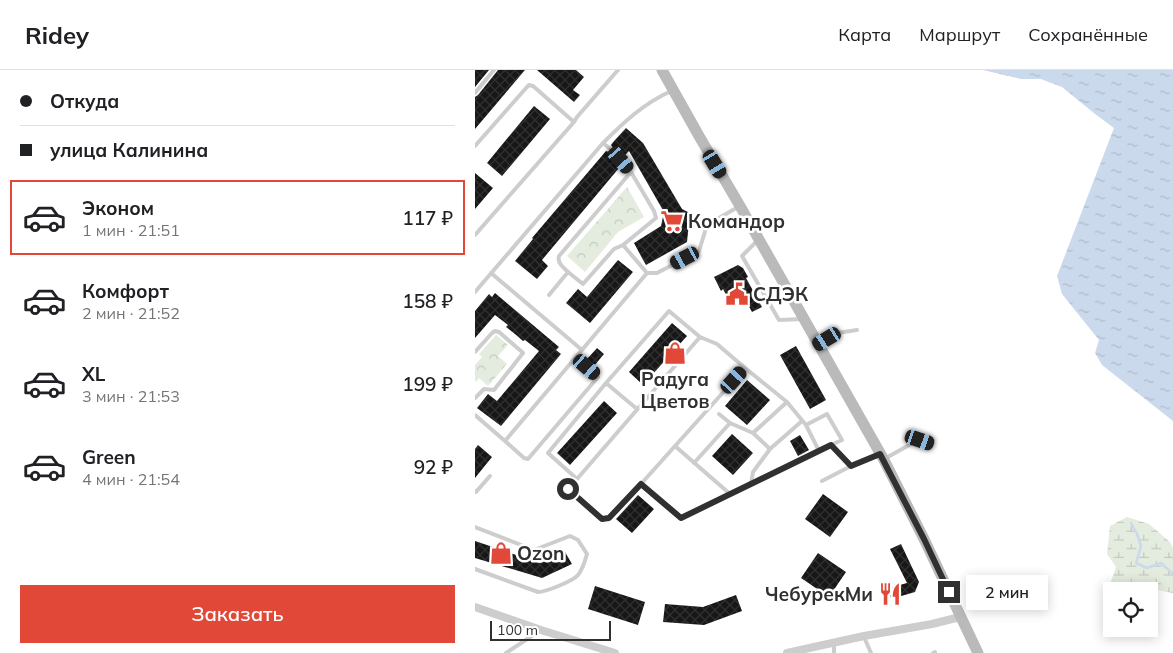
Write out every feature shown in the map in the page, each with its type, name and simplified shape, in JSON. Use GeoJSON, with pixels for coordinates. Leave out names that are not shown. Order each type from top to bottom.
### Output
{"type":"FeatureCollection","features":[{"type":"Feature","properties":{"kind":"main road"},"geometry":{"type":"LineString","coordinates":[[662,70],[882,457],[924,539],[978,653]]}},
{"type":"Feature","properties":{"kind":"street"},"geometry":{"type":"LineString","coordinates":[[475,607],[615,653]]}},
{"type":"Feature","properties":{"kind":"street"},"geometry":{"type":"LineString","coordinates":[[787,653],[960,617]]}},
{"type":"Feature","properties":{"kind":"lane"},"geometry":{"type":"LineString","coordinates":[[475,93],[494,70]]}},
{"type":"Feature","properties":{"kind":"lane"},"geometry":{"type":"LineString","coordinates":[[475,235],[618,70]]}},
{"type":"Feature","properties":{"kind":"lane"},"geometry":{"type":"LineString","coordinates":[[475,146],[529,86],[533,86],[574,122]]}},
{"type":"Feature","properties":{"kind":"lane"},"geometry":{"type":"LineString","coordinates":[[475,292],[603,143],[625,121],[653,100],[673,90]]}},
{"type":"Feature","properties":{"kind":"lane"},"geometry":{"type":"LineString","coordinates":[[603,143],[609,148]]}},
{"type":"Feature","properties":{"kind":"lane"},"geometry":{"type":"LineString","coordinates":[[621,160],[631,172],[654,211],[656,218],[623,245],[614,249],[583,284],[559,263],[559,256],[631,172]]}},
{"type":"Feature","properties":{"kind":"lane"},"geometry":{"type":"LineString","coordinates":[[623,245],[647,273],[657,273],[699,251],[707,225],[740,206]]}},
{"type":"Feature","properties":{"kind":"lane"},"geometry":{"type":"LineString","coordinates":[[759,240],[742,256],[779,320],[803,319]]}},
{"type":"Feature","properties":{"kind":"lane"},"geometry":{"type":"LineString","coordinates":[[549,295],[568,272]]}},
{"type":"Feature","properties":{"kind":"lane"},"geometry":{"type":"LineString","coordinates":[[491,273],[582,350]]}},
{"type":"Feature","properties":{"kind":"lane"},"geometry":{"type":"LineString","coordinates":[[505,441],[647,273]]}},
{"type":"Feature","properties":{"kind":"lane"},"geometry":{"type":"LineString","coordinates":[[577,479],[548,453],[669,311],[699,337],[717,344],[787,402],[804,423],[819,451]]}},
{"type":"Feature","properties":{"kind":"lane"},"geometry":{"type":"LineString","coordinates":[[818,345],[837,333],[857,330]]}},
{"type":"Feature","properties":{"kind":"lane"},"geometry":{"type":"LineString","coordinates":[[475,352],[495,331],[499,332],[521,350],[523,354],[496,388],[491,390],[484,389],[475,398]]}},
{"type":"Feature","properties":{"kind":"lane"},"geometry":{"type":"LineString","coordinates":[[699,337],[568,489],[602,519],[609,518],[745,368]]}},
{"type":"Feature","properties":{"kind":"lane"},"geometry":{"type":"LineString","coordinates":[[475,415],[524,458],[528,459],[598,377],[576,357]]}},
{"type":"Feature","properties":{"kind":"lane"},"geometry":{"type":"LineString","coordinates":[[606,383],[637,409]]}},
{"type":"Feature","properties":{"kind":"lane"},"geometry":{"type":"LineString","coordinates":[[753,433],[787,402]]}},
{"type":"Feature","properties":{"kind":"lane"},"geometry":{"type":"LineString","coordinates":[[719,414],[730,423],[753,433],[770,450]]}},
{"type":"Feature","properties":{"kind":"lane"},"geometry":{"type":"LineString","coordinates":[[641,484],[681,518],[842,440],[827,414],[804,423],[770,450],[753,472],[751,484]]}},
{"type":"Feature","properties":{"kind":"lane"},"geometry":{"type":"LineString","coordinates":[[694,463],[730,423]]}},
{"type":"Feature","properties":{"kind":"lane"},"geometry":{"type":"LineString","coordinates":[[822,481],[851,466],[882,457],[920,440],[931,443]]}},
{"type":"Feature","properties":{"kind":"lane"},"geometry":{"type":"LineString","coordinates":[[831,445],[851,466]]}},
{"type":"Feature","properties":{"kind":"lane"},"geometry":{"type":"LineString","coordinates":[[675,446],[730,494]]}},
{"type":"Feature","properties":{"kind":"lane"},"geometry":{"type":"LineString","coordinates":[[475,492],[490,476]]}},
{"type":"Feature","properties":{"kind":"lane"},"geometry":{"type":"LineString","coordinates":[[475,527],[534,550],[570,536],[578,540],[587,554],[585,564],[577,577],[545,592],[538,592],[475,569]]}},
{"type":"Feature","properties":{"kind":"lane"},"geometry":{"type":"LineString","coordinates":[[506,653],[541,630]]}},
{"type":"Feature","properties":{"kind":"lane"},"geometry":{"type":"LineString","coordinates":[[864,636],[871,653]]}},
{"type":"Feature","properties":{"kind":"lane"},"geometry":{"type":"LineString","coordinates":[[834,653],[835,642]]}},
{"type":"Feature","properties":{"kind":"lane"},"geometry":{"type":"LineString","coordinates":[[514,648],[520,653]]}},
{"type":"Feature","properties":{"kind":"green space"},"geometry":{"type":"Polygon","coordinates":[[[627,187],[644,217],[618,232],[585,272],[567,256],[627,187]]]}},
{"type":"Feature","properties":{"kind":"green space"},"geometry":{"type":"Polygon","coordinates":[[[496,335],[508,345],[498,356],[507,364],[488,386],[479,378],[476,382],[475,365],[482,357],[479,354],[496,335]]]}},
{"type":"Feature","properties":{"kind":"green space"},"geometry":{"type":"Polygon","coordinates":[[[1127,517],[1149,524],[1170,542],[1173,548],[1173,593],[1158,590],[1158,582],[1111,582],[1116,567],[1107,554],[1110,526],[1127,517]]]}},
{"type":"Feature","properties":{"kind":"water"},"geometry":{"type":"Polygon","coordinates":[[[983,70],[1173,70],[1173,421],[1102,365],[1095,353],[1099,340],[1062,294],[1057,276],[1114,128],[1062,87],[1041,79],[1021,79],[983,70]]]}},
{"type":"Feature","properties":{"kind":"building"},"geometry":{"type":"Polygon","coordinates":[[[475,70],[489,70],[475,87],[475,70]]]}},
{"type":"Feature","properties":{"kind":"building"},"geometry":{"type":"Polygon","coordinates":[[[498,70],[525,70],[475,129],[475,97],[498,70]]]}},
{"type":"Feature","properties":{"kind":"building"},"geometry":{"type":"Polygon","coordinates":[[[537,70],[576,70],[584,77],[573,90],[580,95],[574,102],[537,70]]]}},
{"type":"Feature","properties":{"kind":"building"},"geometry":{"type":"Polygon","coordinates":[[[534,106],[550,119],[502,176],[487,163],[534,106]]]}},
{"type":"Feature","properties":{"kind":"building"},"geometry":{"type":"Polygon","coordinates":[[[626,128],[643,143],[682,209],[690,213],[687,242],[646,265],[634,243],[661,226],[664,212],[629,151],[623,157],[618,157],[616,166],[619,168],[542,260],[548,266],[537,279],[515,261],[532,238],[606,151],[612,151],[611,145],[626,128]]]}},
{"type":"Feature","properties":{"kind":"building"},"geometry":{"type":"Polygon","coordinates":[[[475,173],[493,188],[475,209],[475,173]]]}},
{"type":"Feature","properties":{"kind":"building"},"geometry":{"type":"Polygon","coordinates":[[[618,260],[633,272],[590,323],[566,303],[578,289],[587,297],[618,260]]]}},
{"type":"Feature","properties":{"kind":"building"},"geometry":{"type":"Polygon","coordinates":[[[738,265],[743,268],[748,277],[746,278],[762,307],[752,312],[745,299],[732,306],[714,277],[738,265]]]}},
{"type":"Feature","properties":{"kind":"building"},"geometry":{"type":"Polygon","coordinates":[[[495,293],[559,347],[556,350],[561,354],[501,426],[477,408],[488,394],[497,401],[539,351],[525,340],[523,341],[506,327],[508,325],[495,315],[475,338],[475,311],[489,294],[492,297],[495,293]]]}},
{"type":"Feature","properties":{"kind":"building"},"geometry":{"type":"Polygon","coordinates":[[[672,323],[687,336],[643,385],[629,372],[672,323]]]}},
{"type":"Feature","properties":{"kind":"building"},"geometry":{"type":"Polygon","coordinates":[[[796,346],[826,400],[810,409],[780,355],[796,346]]]}},
{"type":"Feature","properties":{"kind":"building"},"geometry":{"type":"Polygon","coordinates":[[[597,348],[604,354],[594,366],[587,359],[597,348]]]}},
{"type":"Feature","properties":{"kind":"building"},"geometry":{"type":"Polygon","coordinates":[[[747,380],[770,400],[747,425],[725,406],[747,380]]]}},
{"type":"Feature","properties":{"kind":"building"},"geometry":{"type":"Polygon","coordinates":[[[604,401],[617,413],[570,465],[557,453],[604,401]]]}},
{"type":"Feature","properties":{"kind":"building"},"geometry":{"type":"Polygon","coordinates":[[[732,434],[753,453],[733,475],[712,456],[732,434]]]}},
{"type":"Feature","properties":{"kind":"building"},"geometry":{"type":"Polygon","coordinates":[[[800,435],[809,450],[798,456],[790,441],[800,435]]]}},
{"type":"Feature","properties":{"kind":"building"},"geometry":{"type":"Polygon","coordinates":[[[478,445],[492,457],[475,478],[475,449],[478,445]]]}},
{"type":"Feature","properties":{"kind":"building"},"geometry":{"type":"Polygon","coordinates":[[[823,494],[848,512],[830,537],[805,519],[823,494]]]}},
{"type":"Feature","properties":{"kind":"building"},"geometry":{"type":"Polygon","coordinates":[[[638,495],[654,509],[632,533],[616,519],[638,495]]]}},
{"type":"Feature","properties":{"kind":"building"},"geometry":{"type":"Polygon","coordinates":[[[475,541],[540,563],[565,552],[572,564],[542,578],[475,558],[475,541]]]}},
{"type":"Feature","properties":{"kind":"building"},"geometry":{"type":"Polygon","coordinates":[[[901,544],[919,582],[915,592],[891,599],[889,588],[907,583],[890,549],[901,544]]]}},
{"type":"Feature","properties":{"kind":"building"},"geometry":{"type":"Polygon","coordinates":[[[818,553],[846,572],[829,597],[801,578],[818,553]]]}},
{"type":"Feature","properties":{"kind":"building"},"geometry":{"type":"Polygon","coordinates":[[[595,586],[645,602],[638,625],[588,609],[595,586]]]}},
{"type":"Feature","properties":{"kind":"building"},"geometry":{"type":"Polygon","coordinates":[[[736,595],[742,611],[704,625],[663,622],[665,604],[703,607],[736,595]]]}},
{"type":"Feature","properties":{"kind":"waterway"},"geometry":{"type":"LineString","coordinates":[[1131,523],[1141,546],[1136,563],[1147,568],[1161,563],[1173,574]]}},
{"type":"Feature","properties":{"kind":"place","name":"Командор"},"geometry":{"type":"Point","coordinates":[672,221]}},
{"type":"Feature","properties":{"kind":"place","name":"СДЭК"},"geometry":{"type":"Point","coordinates":[737,294]}},
{"type":"Feature","properties":{"kind":"place","name":"Радуга Цветов"},"geometry":{"type":"Point","coordinates":[675,353]}},
{"type":"Feature","properties":{"kind":"place","name":"Ozon"},"geometry":{"type":"Point","coordinates":[501,553]}},
{"type":"Feature","properties":{"kind":"place","name":"ЧебурекМи"},"geometry":{"type":"Point","coordinates":[890,594]}},
{"type":"Feature","properties":{"kind":"route"},"geometry":{"type":"LineString","coordinates":[[568,489],[602,519],[609,518],[641,484],[681,518],[831,445],[851,466],[880,454],[949,592]]}}]}
